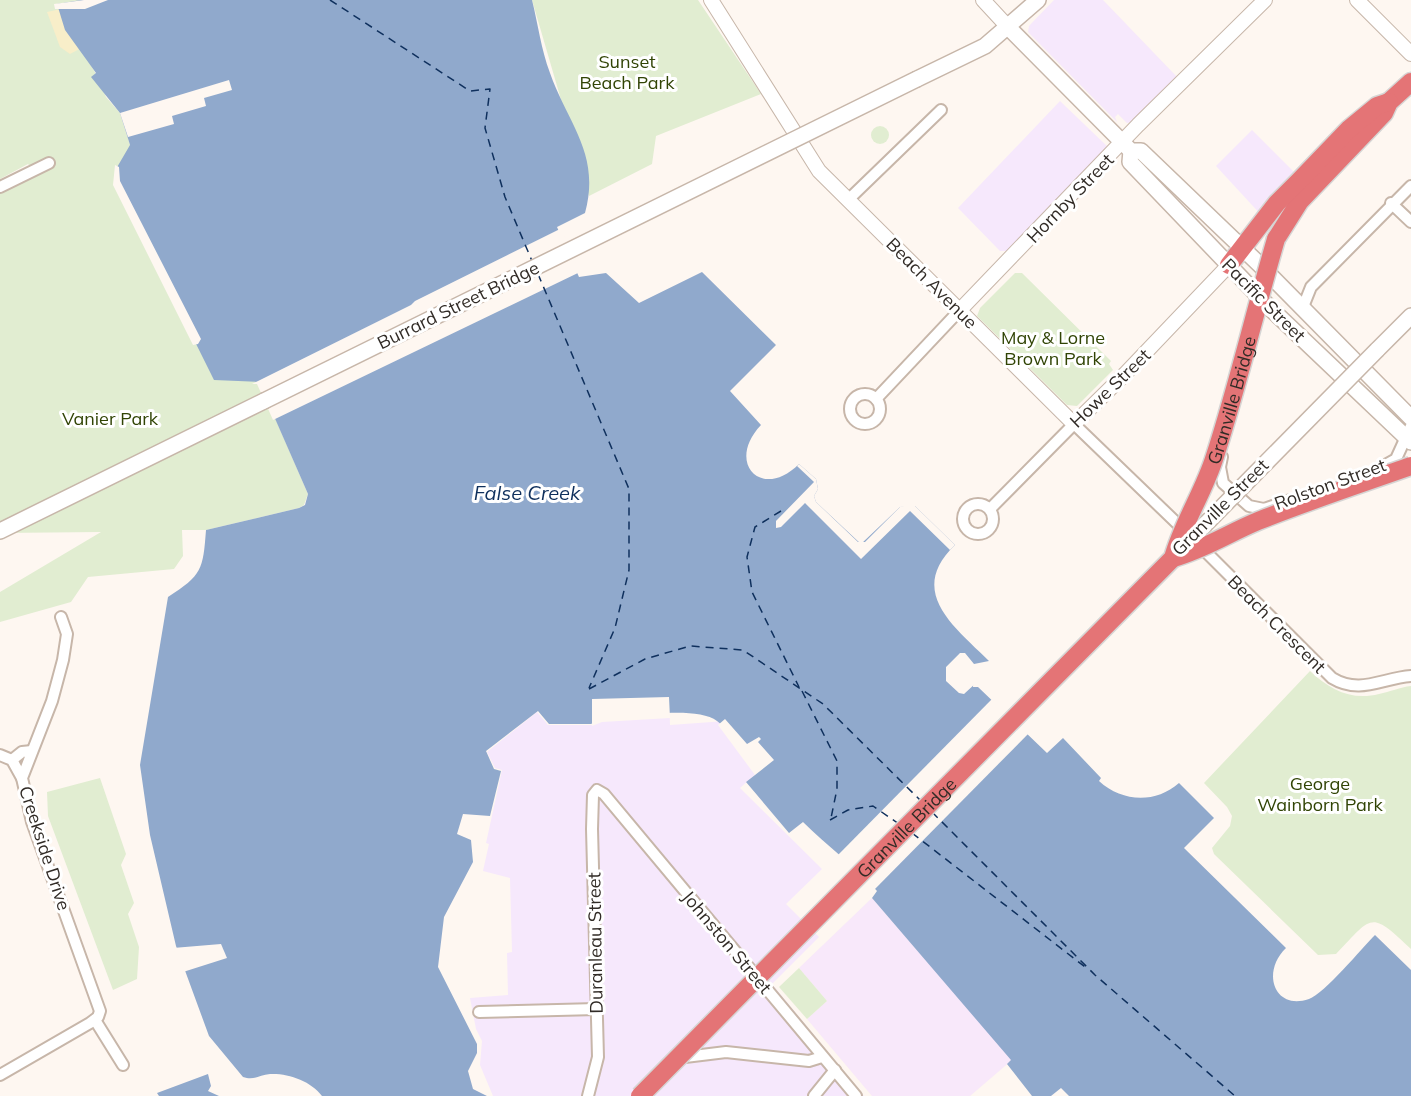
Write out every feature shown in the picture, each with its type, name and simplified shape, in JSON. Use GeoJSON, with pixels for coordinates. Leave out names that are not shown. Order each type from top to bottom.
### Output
{"type":"FeatureCollection","features":[{"type":"Feature","properties":{"kind":"highway"},"geometry":{"type":"LineString","coordinates":[[1229,265],[1277,203],[1349,129],[1377,106],[1389,102],[1411,82]]}},
{"type":"Feature","properties":{"kind":"highway","name":"Granville Bridge"},"geometry":{"type":"LineString","coordinates":[[1173,558],[1179,534],[1198,500],[1215,458],[1276,239],[1300,201],[1384,113],[1389,102]]}},
{"type":"Feature","properties":{"kind":"highway","name":"Granville Bridge"},"geometry":{"type":"LineString","coordinates":[[639,1096],[1173,558],[1198,551],[1236,531],[1286,510],[1411,466]]}},
{"type":"Feature","properties":{"kind":"main road","name":"Burrard Street Bridge"},"geometry":{"type":"LineString","coordinates":[[0,531],[985,46],[1038,0]]}},
{"type":"Feature","properties":{"kind":"main road","name":"Pacific Street"},"geometry":{"type":"LineString","coordinates":[[1008,27],[1127,147],[1141,151],[1411,418]]}},
{"type":"Feature","properties":{"kind":"main road","name":"Pacific Street"},"geometry":{"type":"LineString","coordinates":[[1127,147],[1130,162],[1270,308],[1345,380],[1409,435]]}},
{"type":"Feature","properties":{"kind":"main road","name":"Granville Bridge"},"geometry":{"type":"LineString","coordinates":[[1173,558],[1411,316]]}},
{"type":"Feature","properties":{"kind":"street","name":"Beach Avenue"},"geometry":{"type":"LineString","coordinates":[[711,0],[819,171],[1074,424],[1191,536]]}},
{"type":"Feature","properties":{"kind":"street","name":"Pacific Street"},"geometry":{"type":"LineString","coordinates":[[983,0],[1008,27]]}},
{"type":"Feature","properties":{"kind":"street","name":"Hornby Street"},"geometry":{"type":"LineString","coordinates":[[876,399],[959,311],[1127,147],[1138,125],[1265,0]]}},
{"type":"Feature","properties":{"kind":"street"},"geometry":{"type":"LineString","coordinates":[[1357,0],[1411,54]]}},
{"type":"Feature","properties":{"kind":"street"},"geometry":{"type":"LineString","coordinates":[[849,199],[941,110]]}},
{"type":"Feature","properties":{"kind":"street"},"geometry":{"type":"LineString","coordinates":[[0,187],[49,163]]}},
{"type":"Feature","properties":{"kind":"street"},"geometry":{"type":"LineString","coordinates":[[1305,311],[1304,307],[1311,286],[1391,203],[1411,186]]}},
{"type":"Feature","properties":{"kind":"street"},"geometry":{"type":"LineString","coordinates":[[1391,203],[1411,222]]}},
{"type":"Feature","properties":{"kind":"street","name":"Howe Street"},"geometry":{"type":"LineString","coordinates":[[990,509],[1125,374],[1229,265]]}},
{"type":"Feature","properties":{"kind":"street"},"geometry":{"type":"LineString","coordinates":[[1233,493],[1223,483],[1220,467],[1257,324],[1270,308]]}},
{"type":"Feature","properties":{"kind":"street","name":"Granville Street"},"geometry":{"type":"LineString","coordinates":[[1094,633],[1345,380]]}},
{"type":"Feature","properties":{"kind":"street","name":"Rolston Street"},"geometry":{"type":"LineString","coordinates":[[1233,493],[1252,508],[1264,509],[1386,466],[1396,459],[1409,435]]}},
{"type":"Feature","properties":{"kind":"street","name":"Beach Crescent"},"geometry":{"type":"LineString","coordinates":[[1191,536],[1325,673],[1340,682],[1364,687],[1411,676]]}},
{"type":"Feature","properties":{"kind":"street","name":"Creekside Drive"},"geometry":{"type":"LineString","coordinates":[[61,617],[67,634],[63,660],[52,701],[22,778],[32,822],[97,1015],[123,1065]]}},
{"type":"Feature","properties":{"kind":"street"},"geometry":{"type":"LineString","coordinates":[[12,760],[22,752],[32,751]]}},
{"type":"Feature","properties":{"kind":"street"},"geometry":{"type":"LineString","coordinates":[[0,755],[12,760],[22,778]]}},
{"type":"Feature","properties":{"kind":"street","name":"Duranleau Street"},"geometry":{"type":"LineString","coordinates":[[588,1096],[598,1057],[592,801],[597,790]]}},
{"type":"Feature","properties":{"kind":"street","name":"Johnston Street"},"geometry":{"type":"LineString","coordinates":[[597,790],[604,794],[856,1096]]}},
{"type":"Feature","properties":{"kind":"street"},"geometry":{"type":"LineString","coordinates":[[479,1012],[597,1009]]}},
{"type":"Feature","properties":{"kind":"street"},"geometry":{"type":"LineString","coordinates":[[2,1070],[97,1015]]}},
{"type":"Feature","properties":{"kind":"street"},"geometry":{"type":"LineString","coordinates":[[639,1096],[674,1059],[726,1052],[809,1061],[822,1057]]}},
{"type":"Feature","properties":{"kind":"street"},"geometry":{"type":"LineString","coordinates":[[814,1096],[835,1070]]}},
{"type":"Feature","properties":{"kind":"shaded area"},"geometry":{"type":"Polygon","coordinates":[[[1054,0],[1103,0],[1178,78],[1132,122],[1127,123],[1118,114],[1115,117],[1117,122],[1028,32],[1029,26],[1054,0]]]}},
{"type":"Feature","properties":{"kind":"shaded area"},"geometry":{"type":"Polygon","coordinates":[[[1060,101],[1109,148],[1009,251],[1000,251],[958,208],[1060,101]]]}},
{"type":"Feature","properties":{"kind":"shaded area"},"geometry":{"type":"Polygon","coordinates":[[[1252,130],[1299,177],[1263,217],[1216,166],[1252,130]]]}},
{"type":"Feature","properties":{"kind":"shaded area"},"geometry":{"type":"Polygon","coordinates":[[[669,697],[670,725],[726,721],[761,769],[740,788],[822,869],[786,904],[819,937],[772,984],[864,1096],[493,1096],[480,1065],[482,1041],[476,1029],[470,998],[508,995],[507,953],[512,952],[510,878],[483,871],[489,844],[486,843],[502,770],[495,768],[487,752],[537,712],[548,725],[592,725],[592,699],[669,697]]]}},
{"type":"Feature","properties":{"kind":"shaded area"},"geometry":{"type":"Polygon","coordinates":[[[872,898],[1012,1060],[970,1096],[872,1096],[807,1019],[827,1001],[799,968],[872,898]]]}},
{"type":"Feature","properties":{"kind":"green space","name":"Vanier Park"},"geometry":{"type":"Polygon","coordinates":[[[0,0],[81,0],[72,40],[82,50],[106,97],[120,113],[130,145],[259,381],[308,494],[304,505],[299,508],[206,530],[182,530],[183,556],[174,569],[88,577],[71,602],[0,622],[0,592],[101,532],[0,533],[0,193],[37,175],[28,164],[0,179],[0,0]]]}},
{"type":"Feature","properties":{"kind":"green space","name":"Sunset Beach Park"},"geometry":{"type":"Polygon","coordinates":[[[532,0],[698,0],[761,94],[656,136],[652,164],[589,196],[532,0]]]}},
{"type":"Feature","properties":{"kind":"green space"},"geometry":{"type":"Polygon","coordinates":[[[880,126],[886,129],[889,135],[886,141],[880,144],[874,141],[871,135],[874,129],[880,126]]]}},
{"type":"Feature","properties":{"kind":"green space","name":"May & Lorne Brown Park"},"geometry":{"type":"Polygon","coordinates":[[[1015,273],[1022,273],[1111,361],[1109,364],[1113,370],[1077,406],[1067,405],[977,316],[980,308],[1015,273]]]}},
{"type":"Feature","properties":{"kind":"green space","name":"George Wainborn Park"},"geometry":{"type":"Polygon","coordinates":[[[1310,671],[1325,684],[1351,695],[1369,696],[1411,686],[1411,949],[1387,928],[1372,922],[1358,931],[1336,954],[1318,955],[1214,854],[1212,848],[1230,826],[1232,816],[1227,807],[1204,783],[1310,671]]]}},
{"type":"Feature","properties":{"kind":"green space"},"geometry":{"type":"Polygon","coordinates":[[[100,778],[126,854],[121,865],[134,903],[128,914],[139,947],[137,979],[113,990],[48,816],[47,792],[100,778]]]}},
{"type":"Feature","properties":{"kind":"green space"},"geometry":{"type":"Polygon","coordinates":[[[799,968],[827,1001],[807,1019],[779,987],[799,968]]]}},
{"type":"Feature","properties":{"kind":"sand"},"geometry":{"type":"Polygon","coordinates":[[[61,9],[134,20],[70,54],[60,47],[47,12],[61,9]]]}},
{"type":"Feature","properties":{"kind":"water","name":"False Creek"},"geometry":{"type":"Polygon","coordinates":[[[81,0],[532,0],[547,64],[580,140],[589,173],[589,192],[585,213],[557,227],[579,277],[606,273],[639,303],[702,272],[776,345],[730,391],[761,425],[751,439],[747,452],[747,464],[753,473],[761,478],[772,479],[785,475],[799,464],[816,479],[818,489],[814,496],[816,502],[861,544],[900,507],[915,506],[955,545],[941,562],[935,578],[935,593],[950,622],[989,661],[974,664],[973,687],[978,687],[1047,753],[1063,738],[1101,778],[1099,781],[1108,788],[1139,798],[1160,795],[1179,783],[1214,818],[1184,848],[1286,948],[1274,968],[1275,987],[1280,994],[1287,999],[1297,1001],[1316,995],[1375,935],[1411,970],[1411,1096],[1069,1096],[1061,1088],[1051,1096],[1032,1096],[1007,1064],[1011,1060],[872,898],[877,891],[803,822],[789,833],[746,782],[755,775],[755,769],[723,726],[707,716],[678,713],[601,719],[591,724],[549,724],[538,711],[486,751],[494,769],[501,771],[490,816],[463,814],[457,834],[471,840],[473,862],[444,917],[438,967],[477,1044],[477,1053],[468,1071],[473,1089],[487,1096],[322,1096],[305,1082],[284,1075],[243,1077],[209,1036],[176,946],[150,835],[140,765],[168,597],[188,583],[199,570],[204,554],[206,530],[299,508],[305,505],[308,494],[259,382],[214,380],[116,183],[116,169],[130,145],[120,113],[91,77],[96,73],[65,30],[57,4],[81,0]]]}},
{"type":"Feature","properties":{"kind":"water"},"geometry":{"type":"Polygon","coordinates":[[[208,1074],[211,1086],[208,1091],[219,1096],[159,1096],[157,1093],[208,1074]]]}},
{"type":"Feature","properties":{"kind":"pier"},"geometry":{"type":"Polygon","coordinates":[[[108,0],[85,9],[55,9],[54,4],[108,0]]]}},
{"type":"Feature","properties":{"kind":"pier"},"geometry":{"type":"Polygon","coordinates":[[[229,80],[232,90],[204,98],[206,106],[172,116],[174,124],[128,137],[120,113],[229,80]]]}},
{"type":"Feature","properties":{"kind":"pier"},"geometry":{"type":"Polygon","coordinates":[[[115,165],[119,167],[120,181],[201,339],[198,344],[193,345],[113,185],[115,165]]]}},
{"type":"Feature","properties":{"kind":"pier"},"geometry":{"type":"Polygon","coordinates":[[[561,228],[580,272],[273,420],[257,384],[252,384],[411,305],[561,228]]]}},
{"type":"Feature","properties":{"kind":"pier"},"geometry":{"type":"Polygon","coordinates":[[[799,464],[816,479],[818,489],[814,496],[816,502],[858,542],[865,542],[900,507],[908,505],[915,506],[955,545],[950,550],[910,511],[861,559],[805,503],[781,527],[776,528],[776,521],[814,482],[797,466],[799,464]]]}},
{"type":"Feature","properties":{"kind":"pier"},"geometry":{"type":"Polygon","coordinates":[[[960,653],[965,653],[974,664],[983,664],[983,667],[977,667],[976,683],[964,694],[959,693],[946,681],[946,667],[960,653]]]}},
{"type":"Feature","properties":{"kind":"pier"},"geometry":{"type":"Polygon","coordinates":[[[669,697],[670,718],[602,722],[592,726],[592,699],[669,697]]]}},
{"type":"Feature","properties":{"kind":"pier"},"geometry":{"type":"Polygon","coordinates":[[[993,698],[1030,732],[873,891],[837,856],[993,698]]]}},
{"type":"Feature","properties":{"kind":"pier"},"geometry":{"type":"Polygon","coordinates":[[[725,719],[747,744],[759,737],[761,739],[758,742],[774,760],[755,775],[718,725],[725,719]]]}},
{"type":"Feature","properties":{"kind":"pier"},"geometry":{"type":"Polygon","coordinates":[[[221,944],[227,958],[183,972],[173,948],[221,944]]]}},
{"type":"Feature","properties":{"kind":"ferry route"},"geometry":{"type":"LineString","coordinates":[[330,0],[470,91],[490,89],[485,128],[505,197],[532,261]]}},
{"type":"Feature","properties":{"kind":"ferry route"},"geometry":{"type":"LineString","coordinates":[[538,274],[629,489],[629,570],[615,628],[589,688]]}},
{"type":"Feature","properties":{"kind":"ferry route"},"geometry":{"type":"LineString","coordinates":[[781,511],[755,527],[747,557],[752,592],[799,687]]}},
{"type":"Feature","properties":{"kind":"ferry route"},"geometry":{"type":"LineString","coordinates":[[589,689],[645,659],[690,646],[743,650],[823,704],[920,800]]}},
{"type":"Feature","properties":{"kind":"ferry route"},"geometry":{"type":"LineString","coordinates":[[802,691],[837,761],[837,789],[831,818]]}},
{"type":"Feature","properties":{"kind":"ferry route"},"geometry":{"type":"LineString","coordinates":[[830,820],[848,810],[873,806],[899,824]]}},
{"type":"Feature","properties":{"kind":"ferry route"},"geometry":{"type":"LineString","coordinates":[[932,812],[1095,975],[1235,1096]]}},
{"type":"Feature","properties":{"kind":"ferry route"},"geometry":{"type":"LineString","coordinates":[[912,833],[1089,970]]}}]}
